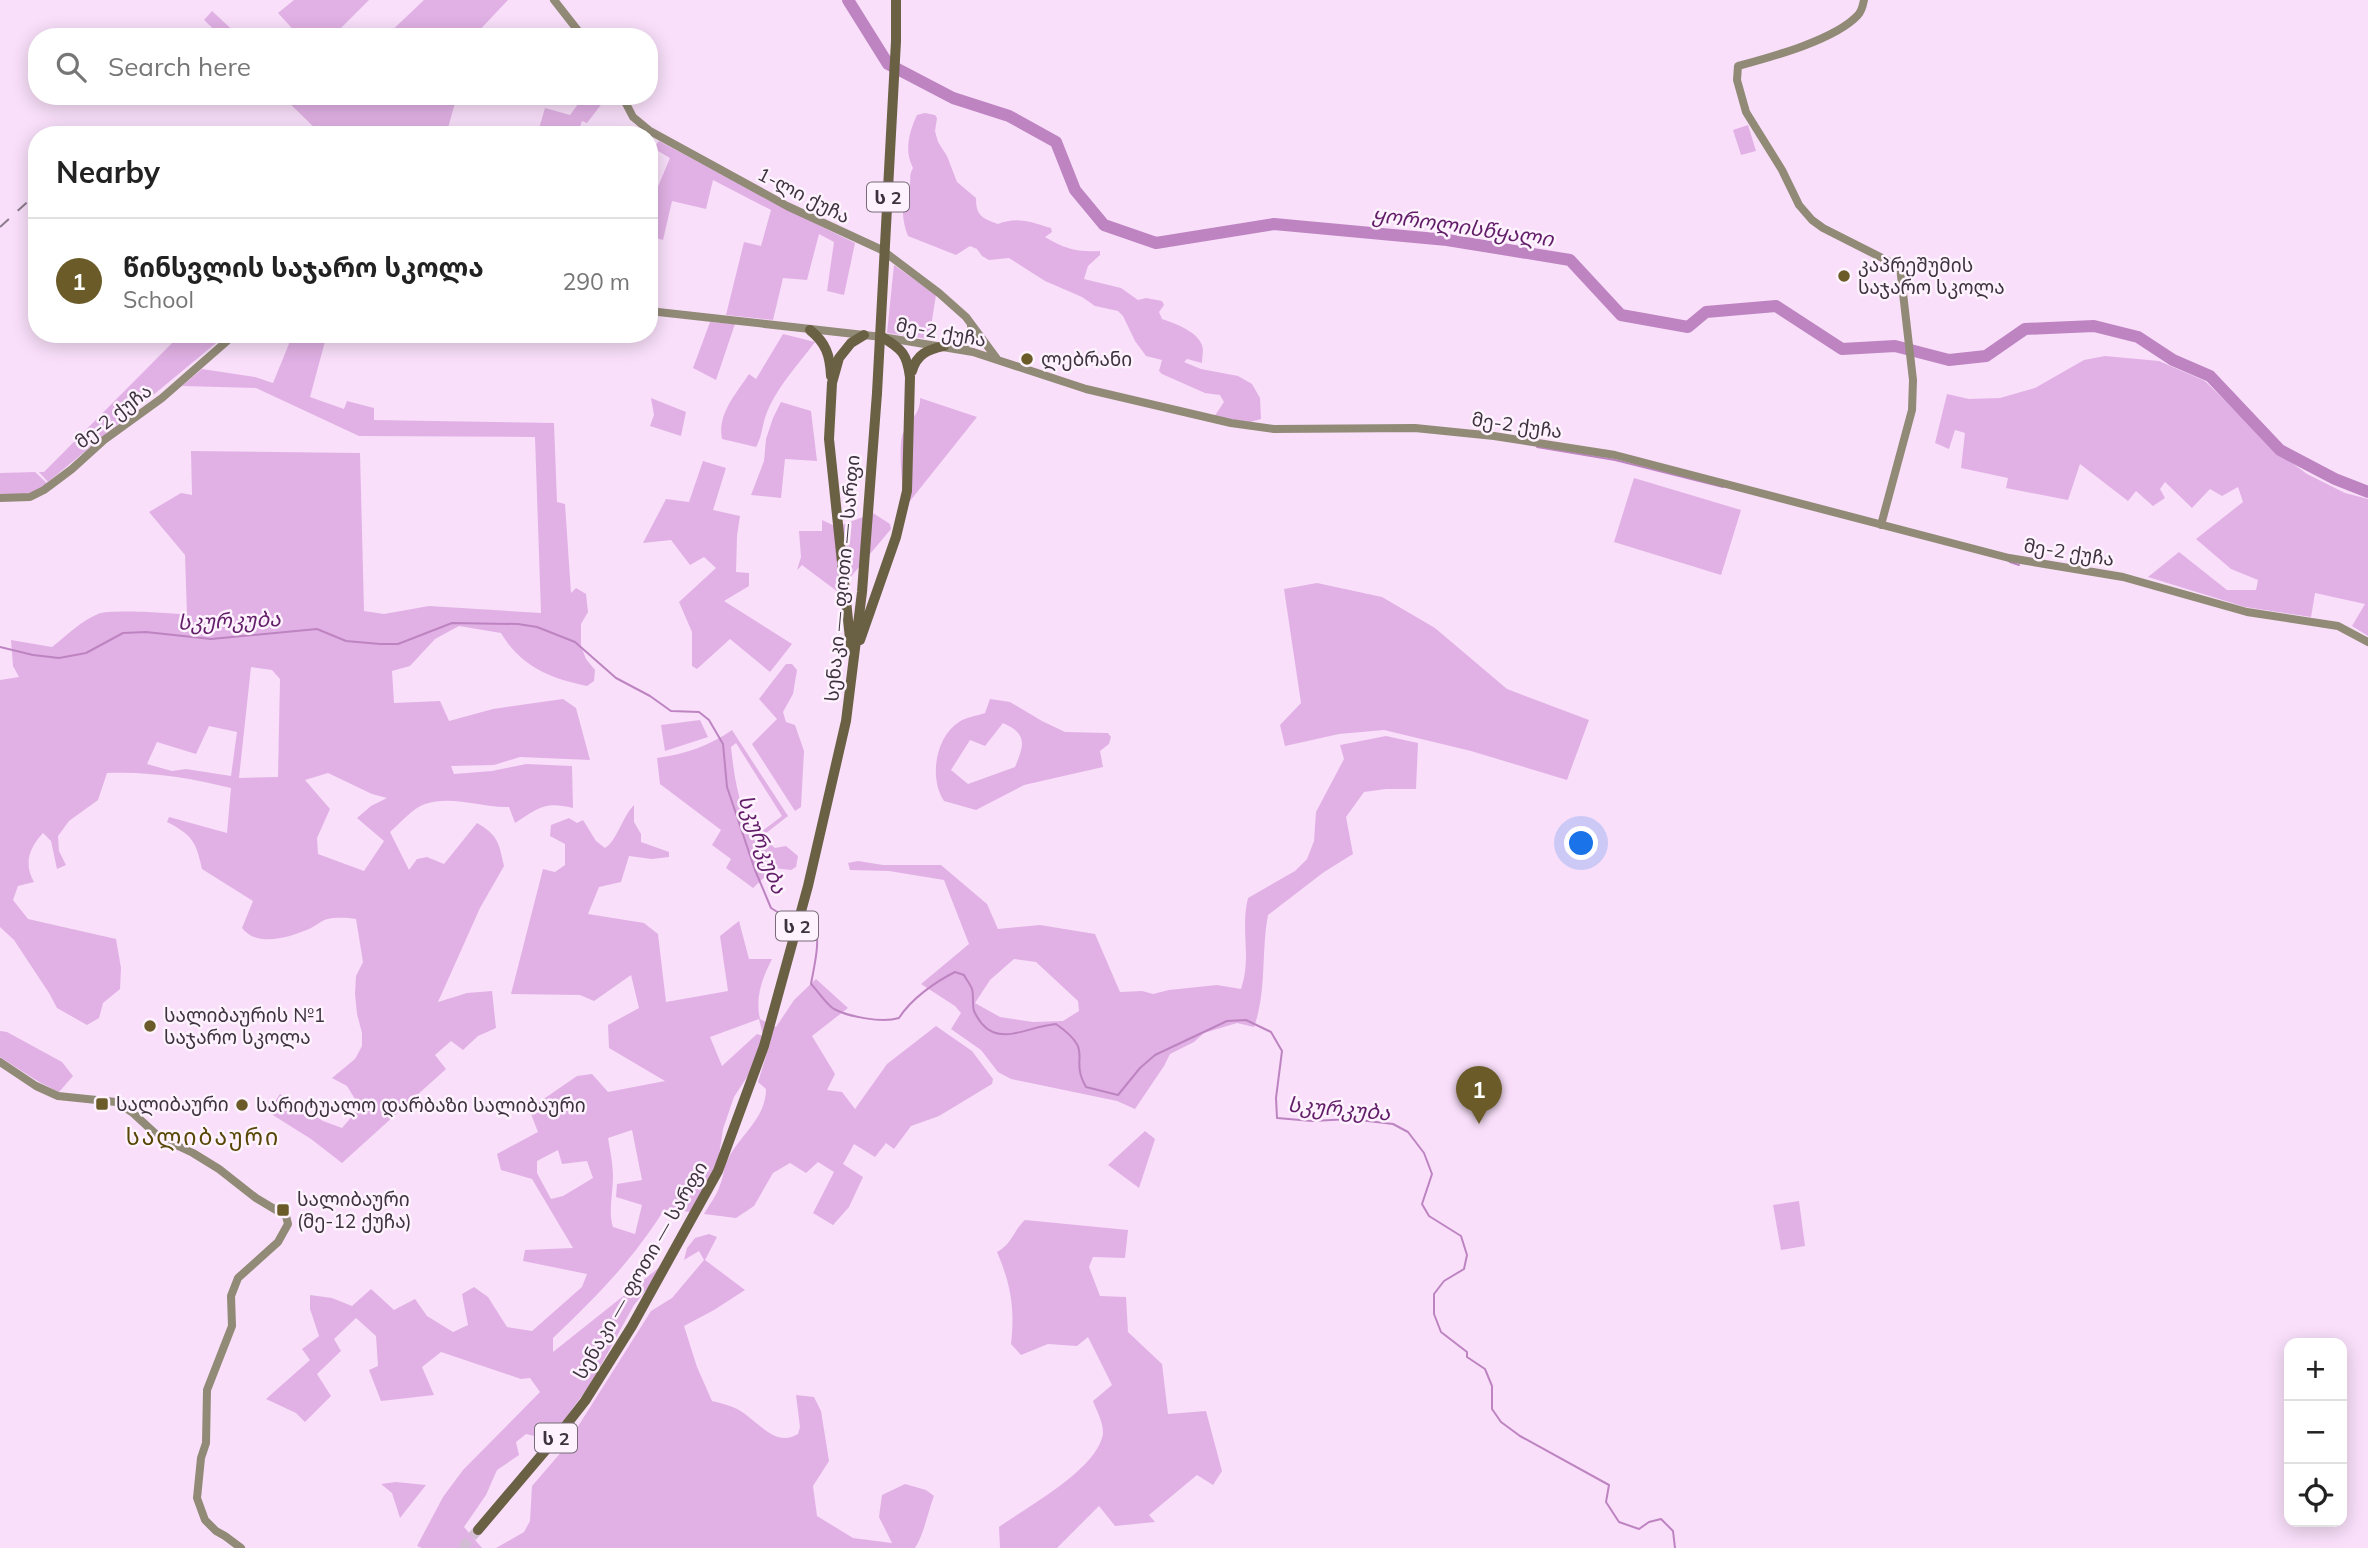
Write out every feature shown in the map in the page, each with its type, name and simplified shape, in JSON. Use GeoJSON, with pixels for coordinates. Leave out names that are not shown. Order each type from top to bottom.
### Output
{"type":"FeatureCollection","features":[{"type":"Feature","properties":{"kind":"highway","name":"სენაკი — ფოთი — სარფი"},"geometry":{"type":"LineString","coordinates":[[478,1530],[585,1401],[632,1326],[718,1171],[764,1045],[808,886],[846,720],[862,592],[877,393],[896,0]]}},
{"type":"Feature","properties":{"kind":"highway"},"geometry":{"type":"LineString","coordinates":[[810,330],[822,340],[830,356],[832,383],[829,439],[852,666]]}},
{"type":"Feature","properties":{"kind":"highway"},"geometry":{"type":"LineString","coordinates":[[832,383],[839,358],[851,343],[864,335]]}},
{"type":"Feature","properties":{"kind":"highway"},"geometry":{"type":"LineString","coordinates":[[852,666],[896,537],[907,491],[910,377],[908,360],[897,346],[881,337]]}},
{"type":"Feature","properties":{"kind":"highway"},"geometry":{"type":"LineString","coordinates":[[910,377],[915,360],[927,350],[944,346]]}},
{"type":"Feature","properties":{"kind":"street"},"geometry":{"type":"LineString","coordinates":[[554,0],[576,28]]}},
{"type":"Feature","properties":{"kind":"street"},"geometry":{"type":"LineString","coordinates":[[1864,0],[1857,16],[1834,31],[1808,44],[1738,66],[1737,80],[1746,111],[1782,170],[1799,205],[1812,220],[1900,267],[1913,380],[1912,410],[1881,525]]}},
{"type":"Feature","properties":{"kind":"street","name":"1-ლი ქუჩა"},"geometry":{"type":"LineString","coordinates":[[627,105],[633,117],[644,126]]}},
{"type":"Feature","properties":{"kind":"street","name":"1-ლი ქუჩა"},"geometry":{"type":"LineString","coordinates":[[658,135],[787,206],[882,250],[939,293],[970,323],[997,359]]}},
{"type":"Feature","properties":{"kind":"street","name":"მე-2 ქუჩა"},"geometry":{"type":"LineString","coordinates":[[658,312],[881,337],[962,349],[1086,389],[1231,423],[1274,429],[1415,428],[1494,436],[1615,455],[2009,558],[2123,577],[2247,612],[2338,626],[2368,642]]}},
{"type":"Feature","properties":{"kind":"street"},"geometry":{"type":"LineString","coordinates":[[962,349],[971,340],[970,323]]}},
{"type":"Feature","properties":{"kind":"street","name":"მე-2 ქუჩა"},"geometry":{"type":"LineString","coordinates":[[0,498],[30,497],[44,491],[104,439],[162,398],[224,343]]}},
{"type":"Feature","properties":{"kind":"street"},"geometry":{"type":"LineString","coordinates":[[0,1062],[36,1086],[58,1096],[116,1102],[133,1113],[159,1138],[193,1153],[286,1216],[288,1224],[278,1242],[238,1278],[231,1296],[232,1326],[207,1390],[206,1443],[201,1458],[197,1498],[205,1520],[216,1531],[242,1548]]}},
{"type":"Feature","properties":{"kind":"shaded area"},"geometry":{"type":"Polygon","coordinates":[[[294,0],[369,0],[341,28],[292,28],[278,13],[294,0]]]}},
{"type":"Feature","properties":{"kind":"shaded area"},"geometry":{"type":"Polygon","coordinates":[[[424,0],[508,0],[482,28],[394,28],[424,0]]]}},
{"type":"Feature","properties":{"kind":"shaded area"},"geometry":{"type":"Polygon","coordinates":[[[212,11],[230,28],[212,28],[204,20],[212,11]]]}},
{"type":"Feature","properties":{"kind":"shaded area"},"geometry":{"type":"Polygon","coordinates":[[[291,105],[454,105],[449,126],[313,126],[291,105]]]}},
{"type":"Feature","properties":{"kind":"shaded area"},"geometry":{"type":"Polygon","coordinates":[[[577,105],[601,105],[587,123],[582,121],[580,126],[540,126],[545,108],[570,115],[577,105]]]}},
{"type":"Feature","properties":{"kind":"shaded area"},"geometry":{"type":"Polygon","coordinates":[[[925,113],[937,118],[935,131],[938,142],[947,156],[957,182],[976,198],[981,216],[998,224],[1018,220],[1051,228],[1052,232],[1045,237],[1059,244],[1071,249],[1100,251],[1100,255],[1088,266],[1084,279],[1121,288],[1138,300],[1146,298],[1162,301],[1164,305],[1159,312],[1162,319],[1190,332],[1202,345],[1202,363],[1187,359],[1184,362],[1201,369],[1238,376],[1252,384],[1260,398],[1261,419],[1250,422],[1214,417],[1224,402],[1220,395],[1205,393],[1162,374],[1159,371],[1162,360],[1146,356],[1118,311],[1095,306],[1082,297],[1045,281],[1009,258],[989,260],[970,246],[956,255],[908,236],[903,211],[913,168],[909,141],[917,115],[925,113]]]}},
{"type":"Feature","properties":{"kind":"shaded area"},"geometry":{"type":"Polygon","coordinates":[[[1748,125],[1756,151],[1741,155],[1733,130],[1748,125]]]}},
{"type":"Feature","properties":{"kind":"shaded area"},"geometry":{"type":"Polygon","coordinates":[[[658,142],[855,243],[844,295],[827,291],[834,242],[819,234],[807,280],[783,278],[773,320],[726,315],[744,242],[761,246],[771,210],[713,180],[706,209],[672,201],[663,240],[658,239],[658,187],[670,158],[658,151],[658,142]]]}},
{"type":"Feature","properties":{"kind":"shaded area"},"geometry":{"type":"Polygon","coordinates":[[[894,265],[936,295],[929,339],[887,333],[894,265]]]}},
{"type":"Feature","properties":{"kind":"shaded area"},"geometry":{"type":"Polygon","coordinates":[[[710,322],[735,324],[716,380],[693,368],[710,322]]]}},
{"type":"Feature","properties":{"kind":"shaded area"},"geometry":{"type":"Polygon","coordinates":[[[783,334],[815,342],[775,395],[756,447],[722,439],[722,421],[729,405],[749,374],[756,379],[783,334]]]}},
{"type":"Feature","properties":{"kind":"shaded area"},"geometry":{"type":"Polygon","coordinates":[[[172,343],[216,343],[48,482],[39,472],[44,472],[172,343]]]}},
{"type":"Feature","properties":{"kind":"shaded area"},"geometry":{"type":"Polygon","coordinates":[[[289,343],[325,343],[310,397],[344,409],[347,401],[374,408],[374,420],[554,423],[557,502],[565,504],[571,593],[576,588],[586,594],[588,612],[581,624],[581,646],[586,659],[595,670],[594,681],[587,686],[561,679],[527,662],[517,654],[501,633],[459,626],[435,639],[410,666],[392,671],[394,703],[440,701],[449,721],[493,709],[563,699],[576,708],[590,760],[520,757],[494,765],[451,766],[454,774],[492,771],[526,764],[572,766],[573,808],[555,805],[542,807],[515,823],[509,807],[456,801],[436,802],[416,809],[390,832],[409,870],[417,859],[427,857],[444,864],[477,823],[496,840],[504,866],[480,908],[438,1002],[467,993],[492,991],[496,1028],[478,1036],[463,1050],[451,1041],[435,1055],[446,1069],[342,1163],[311,1139],[268,1112],[280,1094],[323,1121],[342,1128],[360,1107],[347,1086],[332,1078],[355,1059],[362,1046],[355,994],[356,976],[363,962],[356,919],[328,919],[312,928],[274,939],[256,938],[242,928],[253,901],[202,869],[192,840],[167,822],[169,817],[227,833],[231,788],[169,776],[107,773],[98,800],[69,821],[58,836],[59,851],[66,865],[57,869],[51,841],[43,833],[35,844],[29,862],[34,882],[18,886],[13,900],[28,919],[116,939],[121,968],[120,989],[103,1003],[99,1018],[87,1025],[57,1008],[14,940],[0,927],[0,680],[19,677],[13,666],[11,640],[52,647],[86,621],[105,613],[187,615],[185,555],[149,512],[181,493],[192,495],[191,451],[360,453],[364,611],[384,614],[429,606],[541,613],[535,437],[359,436],[256,388],[182,386],[202,369],[255,377],[273,383],[289,343]],[[251,667],[239,778],[278,777],[280,679],[272,670],[251,667]],[[209,726],[196,754],[157,742],[147,764],[172,771],[186,769],[231,776],[237,732],[209,726]],[[328,773],[305,780],[330,809],[317,838],[318,854],[364,871],[384,841],[357,818],[371,806],[387,798],[372,794],[328,773]]]}},
{"type":"Feature","properties":{"kind":"shaded area"},"geometry":{"type":"Polygon","coordinates":[[[2105,356],[2159,361],[2205,381],[2276,451],[2307,474],[2345,493],[2368,499],[2368,636],[2352,626],[2365,604],[2315,593],[2311,617],[2245,607],[2148,577],[2179,552],[2227,590],[2256,590],[2258,580],[2231,569],[2196,539],[2243,502],[2238,487],[2222,496],[2210,489],[2192,508],[2165,482],[2160,489],[2165,498],[2153,506],[2136,491],[2128,501],[2080,464],[2068,500],[2006,488],[2008,478],[1961,468],[1965,433],[1955,430],[1949,449],[1935,443],[1947,394],[1969,399],[2000,398],[2035,388],[2084,360],[2105,356]]]}},
{"type":"Feature","properties":{"kind":"shaded area"},"geometry":{"type":"Polygon","coordinates":[[[651,398],[686,412],[681,436],[650,426],[654,415],[651,398]]]}},
{"type":"Feature","properties":{"kind":"shaded area"},"geometry":{"type":"Polygon","coordinates":[[[920,398],[977,417],[906,506],[901,469],[902,439],[905,428],[919,408],[920,398]]]}},
{"type":"Feature","properties":{"kind":"shaded area"},"geometry":{"type":"Polygon","coordinates":[[[781,402],[811,411],[817,461],[785,459],[781,498],[751,495],[764,461],[766,439],[781,402]]]}},
{"type":"Feature","properties":{"kind":"shaded area"},"geometry":{"type":"Polygon","coordinates":[[[703,461],[726,468],[713,510],[740,516],[736,572],[749,573],[749,586],[724,601],[792,644],[770,672],[730,639],[697,669],[692,666],[692,632],[679,602],[716,568],[704,557],[690,565],[671,540],[643,543],[666,499],[689,502],[703,461]]]}},
{"type":"Feature","properties":{"kind":"shaded area"},"geometry":{"type":"Polygon","coordinates":[[[35,472],[50,486],[36,495],[0,498],[0,473],[35,472]]]}},
{"type":"Feature","properties":{"kind":"shaded area"},"geometry":{"type":"Polygon","coordinates":[[[1634,478],[1741,510],[1721,575],[1614,542],[1634,478]]]}},
{"type":"Feature","properties":{"kind":"shaded area"},"geometry":{"type":"Polygon","coordinates":[[[873,513],[890,524],[891,529],[838,592],[802,565],[797,570],[801,557],[799,531],[822,531],[822,520],[837,527],[873,513]]]}},
{"type":"Feature","properties":{"kind":"shaded area"},"geometry":{"type":"Polygon","coordinates":[[[1317,583],[1382,597],[1435,628],[1507,689],[1589,720],[1567,780],[1471,751],[1384,730],[1339,734],[1285,746],[1280,725],[1301,703],[1284,589],[1317,583]]]}},
{"type":"Feature","properties":{"kind":"shaded area"},"geometry":{"type":"Polygon","coordinates":[[[786,664],[792,664],[797,670],[793,694],[783,712],[786,722],[795,725],[804,751],[801,807],[795,811],[752,744],[777,719],[759,699],[786,664]]]}},
{"type":"Feature","properties":{"kind":"shaded area"},"geometry":{"type":"Polygon","coordinates":[[[990,699],[1010,702],[1065,732],[1108,733],[1111,737],[1109,744],[1100,751],[1103,767],[1024,785],[976,810],[944,801],[939,792],[936,770],[944,738],[962,720],[985,713],[990,699]],[[1003,723],[985,746],[970,740],[951,770],[968,784],[1015,767],[1022,741],[1017,731],[1003,723]]]}},
{"type":"Feature","properties":{"kind":"shaded area"},"geometry":{"type":"Polygon","coordinates":[[[700,720],[708,737],[665,751],[661,725],[700,720]]]}},
{"type":"Feature","properties":{"kind":"shaded area"},"geometry":{"type":"Polygon","coordinates":[[[732,730],[788,816],[761,837],[775,848],[786,846],[798,856],[796,867],[791,870],[774,868],[753,888],[726,868],[731,859],[712,845],[721,830],[660,784],[657,758],[697,748],[732,730]],[[736,743],[731,747],[736,781],[751,826],[757,835],[782,816],[736,743]]]}},
{"type":"Feature","properties":{"kind":"shaded area"},"geometry":{"type":"Polygon","coordinates":[[[1386,736],[1418,743],[1416,789],[1364,792],[1346,817],[1353,854],[1324,872],[1268,915],[1261,1000],[1254,1027],[1237,1023],[1204,1033],[1194,1042],[1170,1054],[1135,1109],[1117,1101],[1011,1079],[998,1072],[981,1050],[951,1029],[961,1013],[955,1006],[921,984],[969,944],[944,880],[889,871],[850,870],[848,863],[858,861],[883,865],[941,865],[987,904],[998,929],[1040,925],[1095,934],[1120,992],[1142,991],[1153,994],[1217,985],[1241,989],[1246,966],[1245,921],[1248,898],[1295,871],[1307,859],[1314,841],[1316,812],[1344,759],[1340,745],[1386,736]],[[1014,959],[990,980],[975,1003],[1000,1017],[1033,1022],[1063,1021],[1079,1011],[1078,1001],[1036,962],[1014,959]]]}},
{"type":"Feature","properties":{"kind":"shaded area"},"geometry":{"type":"Polygon","coordinates":[[[634,805],[634,822],[641,834],[641,842],[669,852],[669,857],[652,859],[629,856],[621,882],[599,887],[588,914],[644,923],[658,934],[666,1002],[728,991],[720,936],[739,921],[749,959],[772,959],[760,988],[760,1019],[776,1027],[794,1000],[816,979],[848,1008],[812,1036],[835,1074],[827,1090],[842,1092],[855,1109],[887,1064],[936,1026],[972,1051],[993,1079],[992,1084],[939,1116],[911,1126],[894,1149],[886,1143],[875,1157],[854,1144],[843,1164],[863,1177],[849,1207],[833,1225],[813,1213],[834,1172],[818,1162],[806,1173],[790,1163],[773,1173],[754,1206],[736,1218],[704,1214],[719,1189],[728,1159],[762,1109],[766,1089],[758,1082],[771,1040],[734,1097],[723,1129],[718,1162],[693,1212],[664,1210],[613,1278],[553,1338],[553,1352],[661,1266],[660,1273],[634,1305],[590,1385],[555,1432],[543,1438],[526,1434],[516,1442],[519,1455],[497,1470],[486,1495],[464,1527],[482,1548],[417,1546],[443,1497],[463,1470],[540,1392],[530,1378],[521,1379],[441,1352],[422,1367],[434,1395],[381,1401],[369,1370],[378,1366],[376,1336],[356,1318],[334,1339],[341,1351],[317,1374],[331,1396],[305,1422],[296,1413],[266,1399],[310,1360],[302,1349],[319,1336],[310,1309],[310,1295],[332,1298],[352,1306],[371,1289],[394,1310],[415,1299],[427,1316],[453,1332],[468,1325],[462,1294],[474,1287],[488,1297],[507,1327],[532,1331],[582,1287],[587,1274],[523,1261],[525,1250],[573,1248],[532,1179],[501,1170],[497,1154],[538,1132],[529,1109],[577,1076],[592,1074],[608,1092],[665,1081],[609,1048],[608,1025],[639,1008],[631,975],[594,1001],[580,995],[511,994],[543,869],[555,872],[565,865],[565,844],[550,836],[551,825],[569,818],[577,823],[583,820],[596,841],[605,848],[613,840],[634,805]],[[759,1019],[710,1037],[722,1066],[757,1034],[763,1036],[759,1019]],[[632,1130],[608,1138],[613,1172],[613,1227],[635,1234],[642,1205],[616,1197],[617,1184],[642,1180],[632,1130]],[[558,1150],[537,1161],[537,1173],[551,1199],[563,1196],[593,1178],[587,1161],[562,1164],[558,1150]]]}},
{"type":"Feature","properties":{"kind":"shaded area"},"geometry":{"type":"Polygon","coordinates":[[[0,1031],[7,1032],[62,1062],[73,1076],[59,1092],[39,1082],[0,1057],[0,1031]]]}},
{"type":"Feature","properties":{"kind":"shaded area"},"geometry":{"type":"Polygon","coordinates":[[[1145,1131],[1155,1139],[1139,1188],[1108,1165],[1145,1131]]]}},
{"type":"Feature","properties":{"kind":"shaded area"},"geometry":{"type":"Polygon","coordinates":[[[1799,1201],[1805,1246],[1781,1250],[1773,1205],[1799,1201]]]}},
{"type":"Feature","properties":{"kind":"shaded area"},"geometry":{"type":"Polygon","coordinates":[[[1025,1220],[1128,1230],[1125,1258],[1093,1257],[1089,1267],[1100,1296],[1126,1297],[1128,1332],[1162,1364],[1168,1414],[1206,1411],[1222,1471],[1213,1485],[1197,1475],[1149,1515],[1155,1522],[1115,1526],[1099,1506],[1057,1548],[1000,1548],[999,1527],[1072,1476],[1096,1451],[1103,1429],[1093,1401],[1112,1385],[1088,1337],[1077,1346],[1048,1344],[1021,1355],[1011,1344],[1011,1297],[997,1252],[1007,1244],[1025,1220]]]}},
{"type":"Feature","properties":{"kind":"shaded area"},"geometry":{"type":"Polygon","coordinates":[[[709,1234],[717,1237],[705,1260],[745,1290],[684,1326],[697,1367],[712,1401],[739,1410],[767,1431],[782,1438],[798,1434],[800,1427],[796,1395],[814,1397],[821,1411],[829,1461],[813,1486],[817,1516],[853,1538],[892,1543],[879,1517],[882,1495],[905,1484],[926,1490],[934,1496],[915,1548],[496,1548],[524,1532],[530,1521],[532,1486],[563,1450],[651,1311],[672,1298],[704,1260],[699,1251],[684,1260],[687,1248],[695,1238],[709,1234]]]}},
{"type":"Feature","properties":{"kind":"shaded area"},"geometry":{"type":"Polygon","coordinates":[[[396,1482],[426,1485],[400,1518],[392,1493],[381,1484],[396,1482]]]}},
{"type":"Feature","properties":{"kind":"waterway","name":"ყოროლისწყალი"},"geometry":{"type":"LineString","coordinates":[[848,0],[888,64],[953,98],[1009,116],[1056,142],[1075,190],[1104,225],[1156,243],[1274,224],[1447,240],[1570,260],[1621,315],[1688,327],[1706,312],[1776,306],[1842,349],[1895,346],[1949,360],[1986,356],[2025,329],[2094,326],[2138,337],[2173,360],[2210,376],[2280,450],[2335,479],[2368,492]]}},
{"type":"Feature","properties":{"kind":"waterway"},"geometry":{"type":"LineString","coordinates":[[1537,447],[1615,460],[1723,487]]}},
{"type":"Feature","properties":{"kind":"waterway"},"geometry":{"type":"LineString","coordinates":[[2010,562],[2019,565]]}},
{"type":"Feature","properties":{"kind":"waterway","name":"სკურკუბა"},"geometry":{"type":"LineString","coordinates":[[0,647],[59,658],[86,653],[123,633],[146,632],[211,639],[317,629],[346,641],[398,644],[452,623],[518,624],[537,627],[575,642],[616,678],[671,711],[699,712],[709,720],[723,744],[727,787],[771,908],[794,917]]}},
{"type":"Feature","properties":{"kind":"waterway","name":"სკურკუბა"},"geometry":{"type":"LineString","coordinates":[[803,919],[813,922],[817,936],[811,984],[834,1009],[866,1018],[899,1018],[924,992],[955,972],[964,975],[969,983],[973,992],[974,1011],[990,1031],[1010,1034],[1056,1024],[1079,1049],[1079,1068],[1086,1087],[1118,1095],[1140,1068],[1155,1055],[1227,1021],[1246,1020],[1271,1032],[1282,1051],[1276,1098],[1277,1118],[1312,1121],[1351,1119],[1393,1124],[1408,1132],[1424,1153],[1432,1174],[1422,1204],[1429,1216],[1461,1236],[1467,1255],[1464,1269],[1444,1281],[1434,1294],[1434,1314],[1441,1332],[1467,1352],[1467,1357],[1485,1369],[1492,1386],[1492,1409],[1501,1422],[1520,1436],[1609,1485],[1606,1502],[1619,1522],[1639,1529],[1649,1522],[1661,1519],[1673,1531],[1675,1548]]}},
{"type":"Feature","properties":{"kind":"tunnel"},"geometry":{"type":"LineString","coordinates":[[462,1548],[478,1530]]}},
{"type":"Feature","properties":{"kind":"railway"},"geometry":{"type":"LineString","coordinates":[[0,227],[28,201]]}},
{"type":"Feature","properties":{"kind":"place","name":"კაპრეშუმის საჯარო სკოლა"},"geometry":{"type":"Point","coordinates":[1844,276]}},
{"type":"Feature","properties":{"kind":"place","name":"ლებრანი"},"geometry":{"type":"Point","coordinates":[1027,359]}},
{"type":"Feature","properties":{"kind":"place","name":"სალიბაურის №1 საჯარო სკოლა"},"geometry":{"type":"Point","coordinates":[150,1026]}},
{"type":"Feature","properties":{"kind":"place","name":"სალიბაური"},"geometry":{"type":"Point","coordinates":[102,1104]}},
{"type":"Feature","properties":{"kind":"place","name":"სარიტუალო დარბაზი სალიბაური"},"geometry":{"type":"Point","coordinates":[242,1105]}},
{"type":"Feature","properties":{"kind":"place","name":"წინსვლის საჯარო სკოლა"},"geometry":{"type":"Point","coordinates":[1479,1124]}},
{"type":"Feature","properties":{"kind":"place","name":"სალიბაური (მე-12 ქუჩა)"},"geometry":{"type":"Point","coordinates":[283,1210]}},
{"type":"Feature","properties":{"kind":"district","name":"სალიბაური"},"geometry":{"type":"Point","coordinates":[203,1136]}}]}
